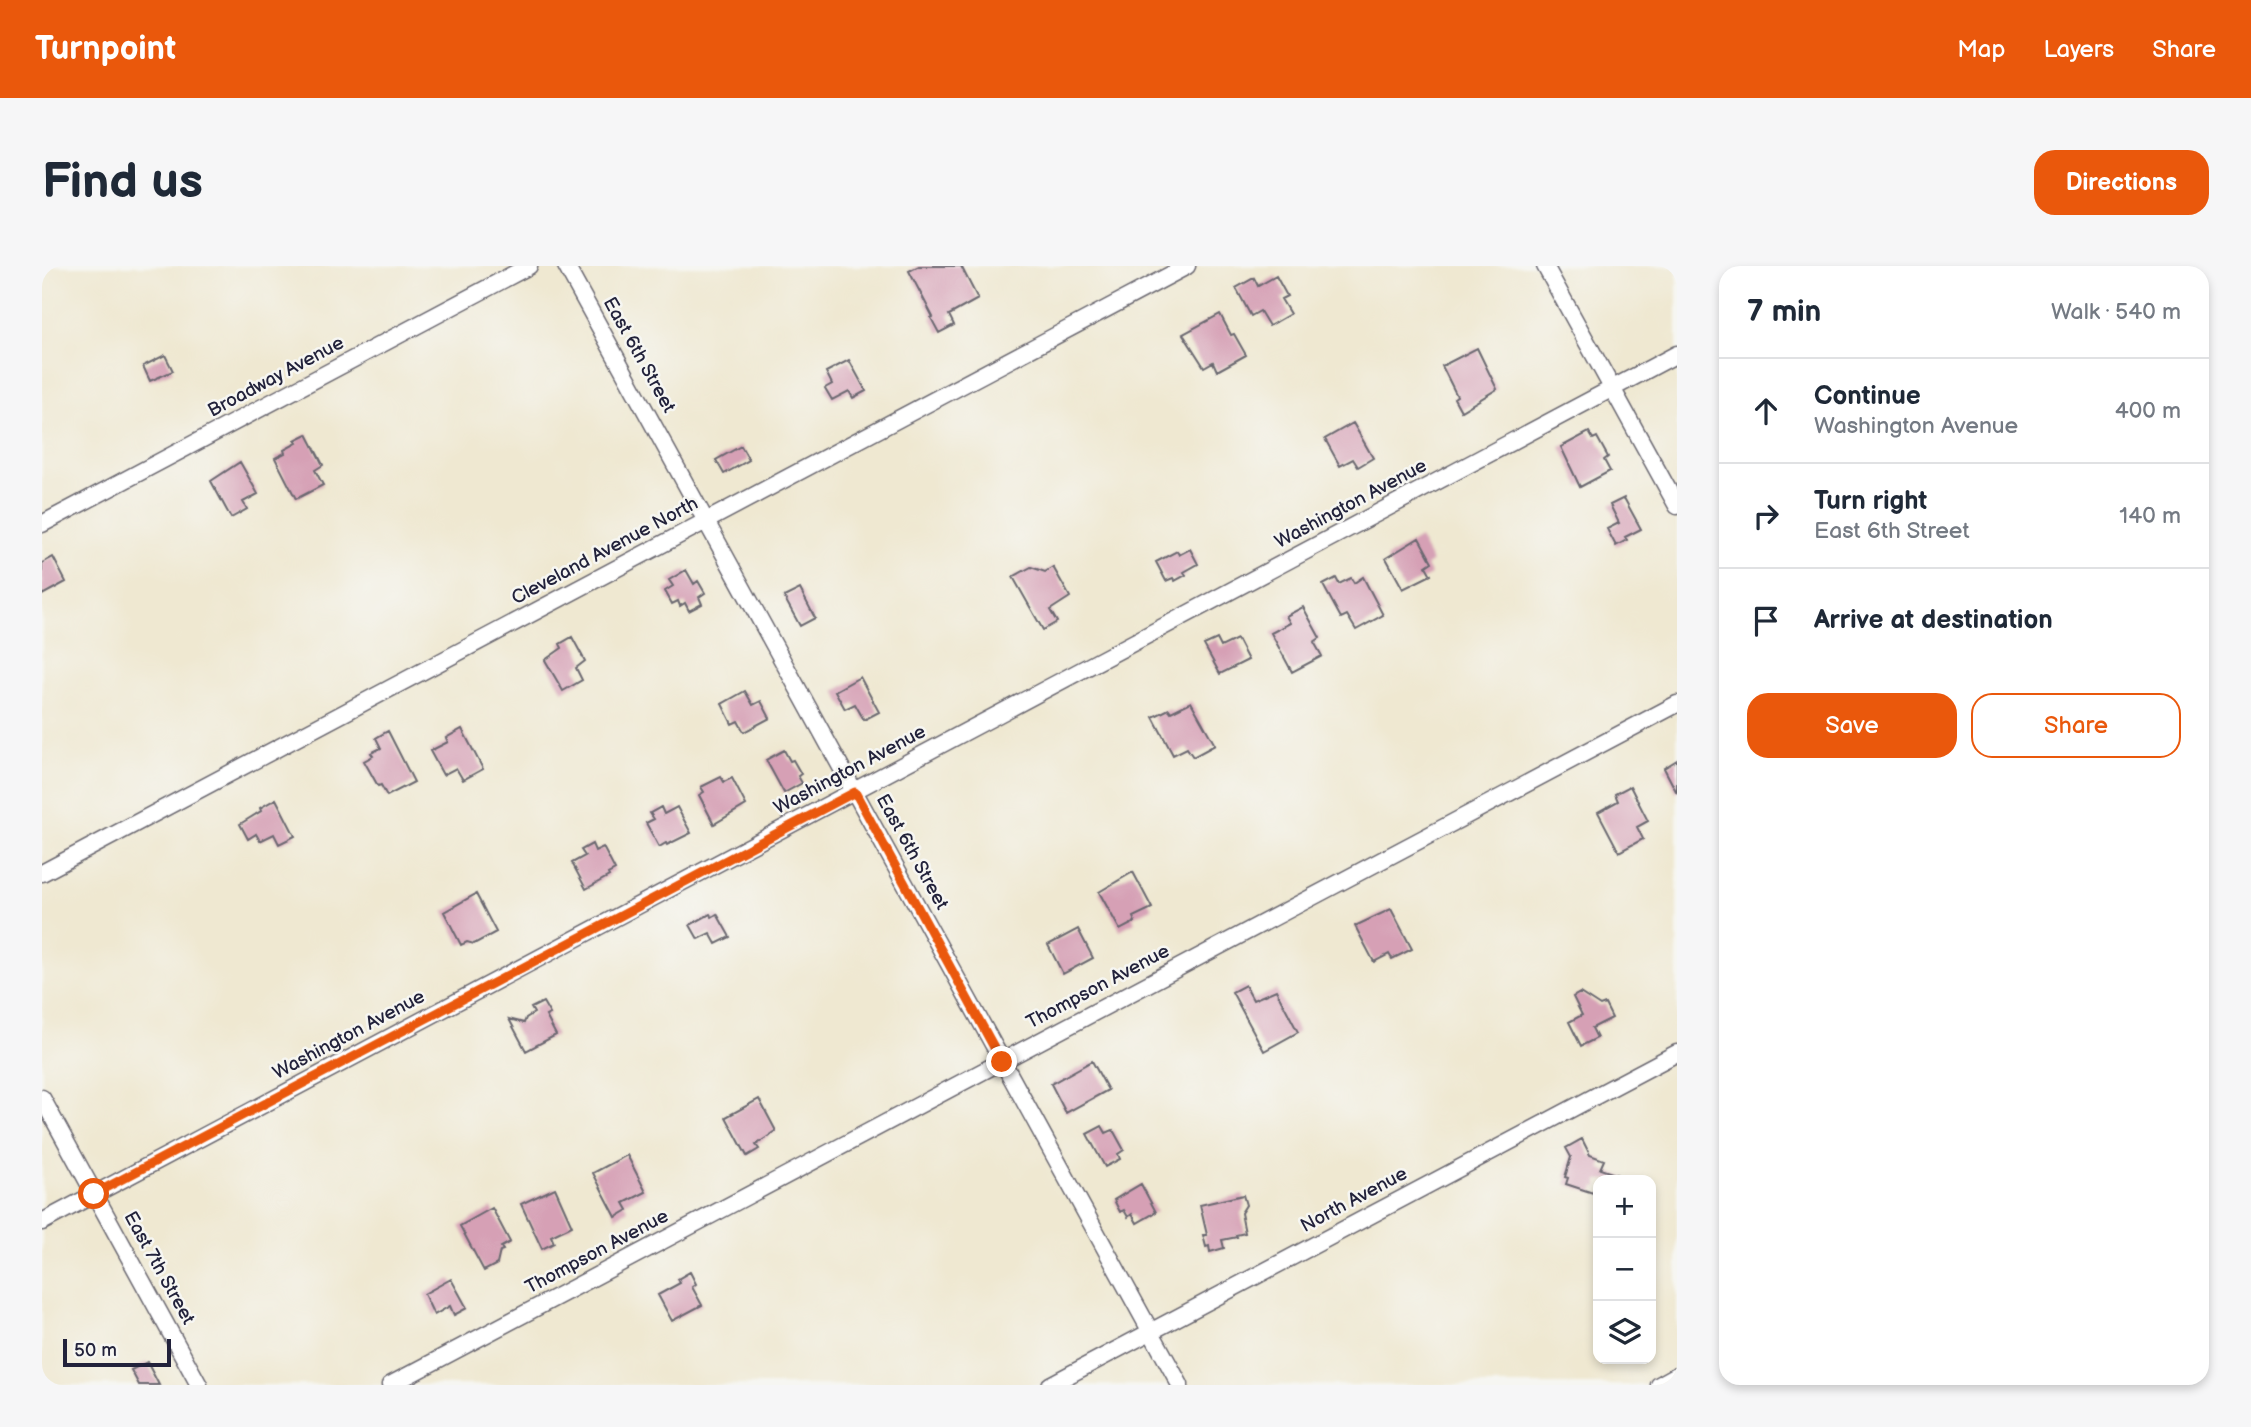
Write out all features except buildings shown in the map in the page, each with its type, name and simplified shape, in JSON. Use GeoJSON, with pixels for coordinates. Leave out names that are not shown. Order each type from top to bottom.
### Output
{"type":"FeatureCollection","features":[{"type":"Feature","properties":{"kind":"street","name":"Broadway Avenue"},"geometry":{"type":"LineString","coordinates":[[42,524],[529,266]]}},
{"type":"Feature","properties":{"kind":"street","name":"East 6th Street"},"geometry":{"type":"LineString","coordinates":[[566,266],[1180,1385]]}},
{"type":"Feature","properties":{"kind":"street","name":"Cleveland Avenue North"},"geometry":{"type":"LineString","coordinates":[[42,873],[1187,266]]}},
{"type":"Feature","properties":{"kind":"street"},"geometry":{"type":"LineString","coordinates":[[1545,266],[1677,506]]}},
{"type":"Feature","properties":{"kind":"street","name":"Washington Avenue"},"geometry":{"type":"LineString","coordinates":[[42,1222],[1677,354]]}},
{"type":"Feature","properties":{"kind":"street","name":"Thompson Avenue"},"geometry":{"type":"LineString","coordinates":[[390,1385],[1677,704]]}},
{"type":"Feature","properties":{"kind":"street","name":"North Avenue"},"geometry":{"type":"LineString","coordinates":[[1050,1385],[1677,1053]]}},
{"type":"Feature","properties":{"kind":"street","name":"East 7th Street"},"geometry":{"type":"LineString","coordinates":[[42,1098],[199,1385]]}},
{"type":"Feature","properties":{"kind":"street"},"geometry":{"type":"LineString","coordinates":[[1659,1385],[1677,1375]]}},
{"type":"Feature","properties":{"kind":"route"},"geometry":{"type":"LineString","coordinates":[[94,1194],[855,792],[1002,1062]]}}]}
